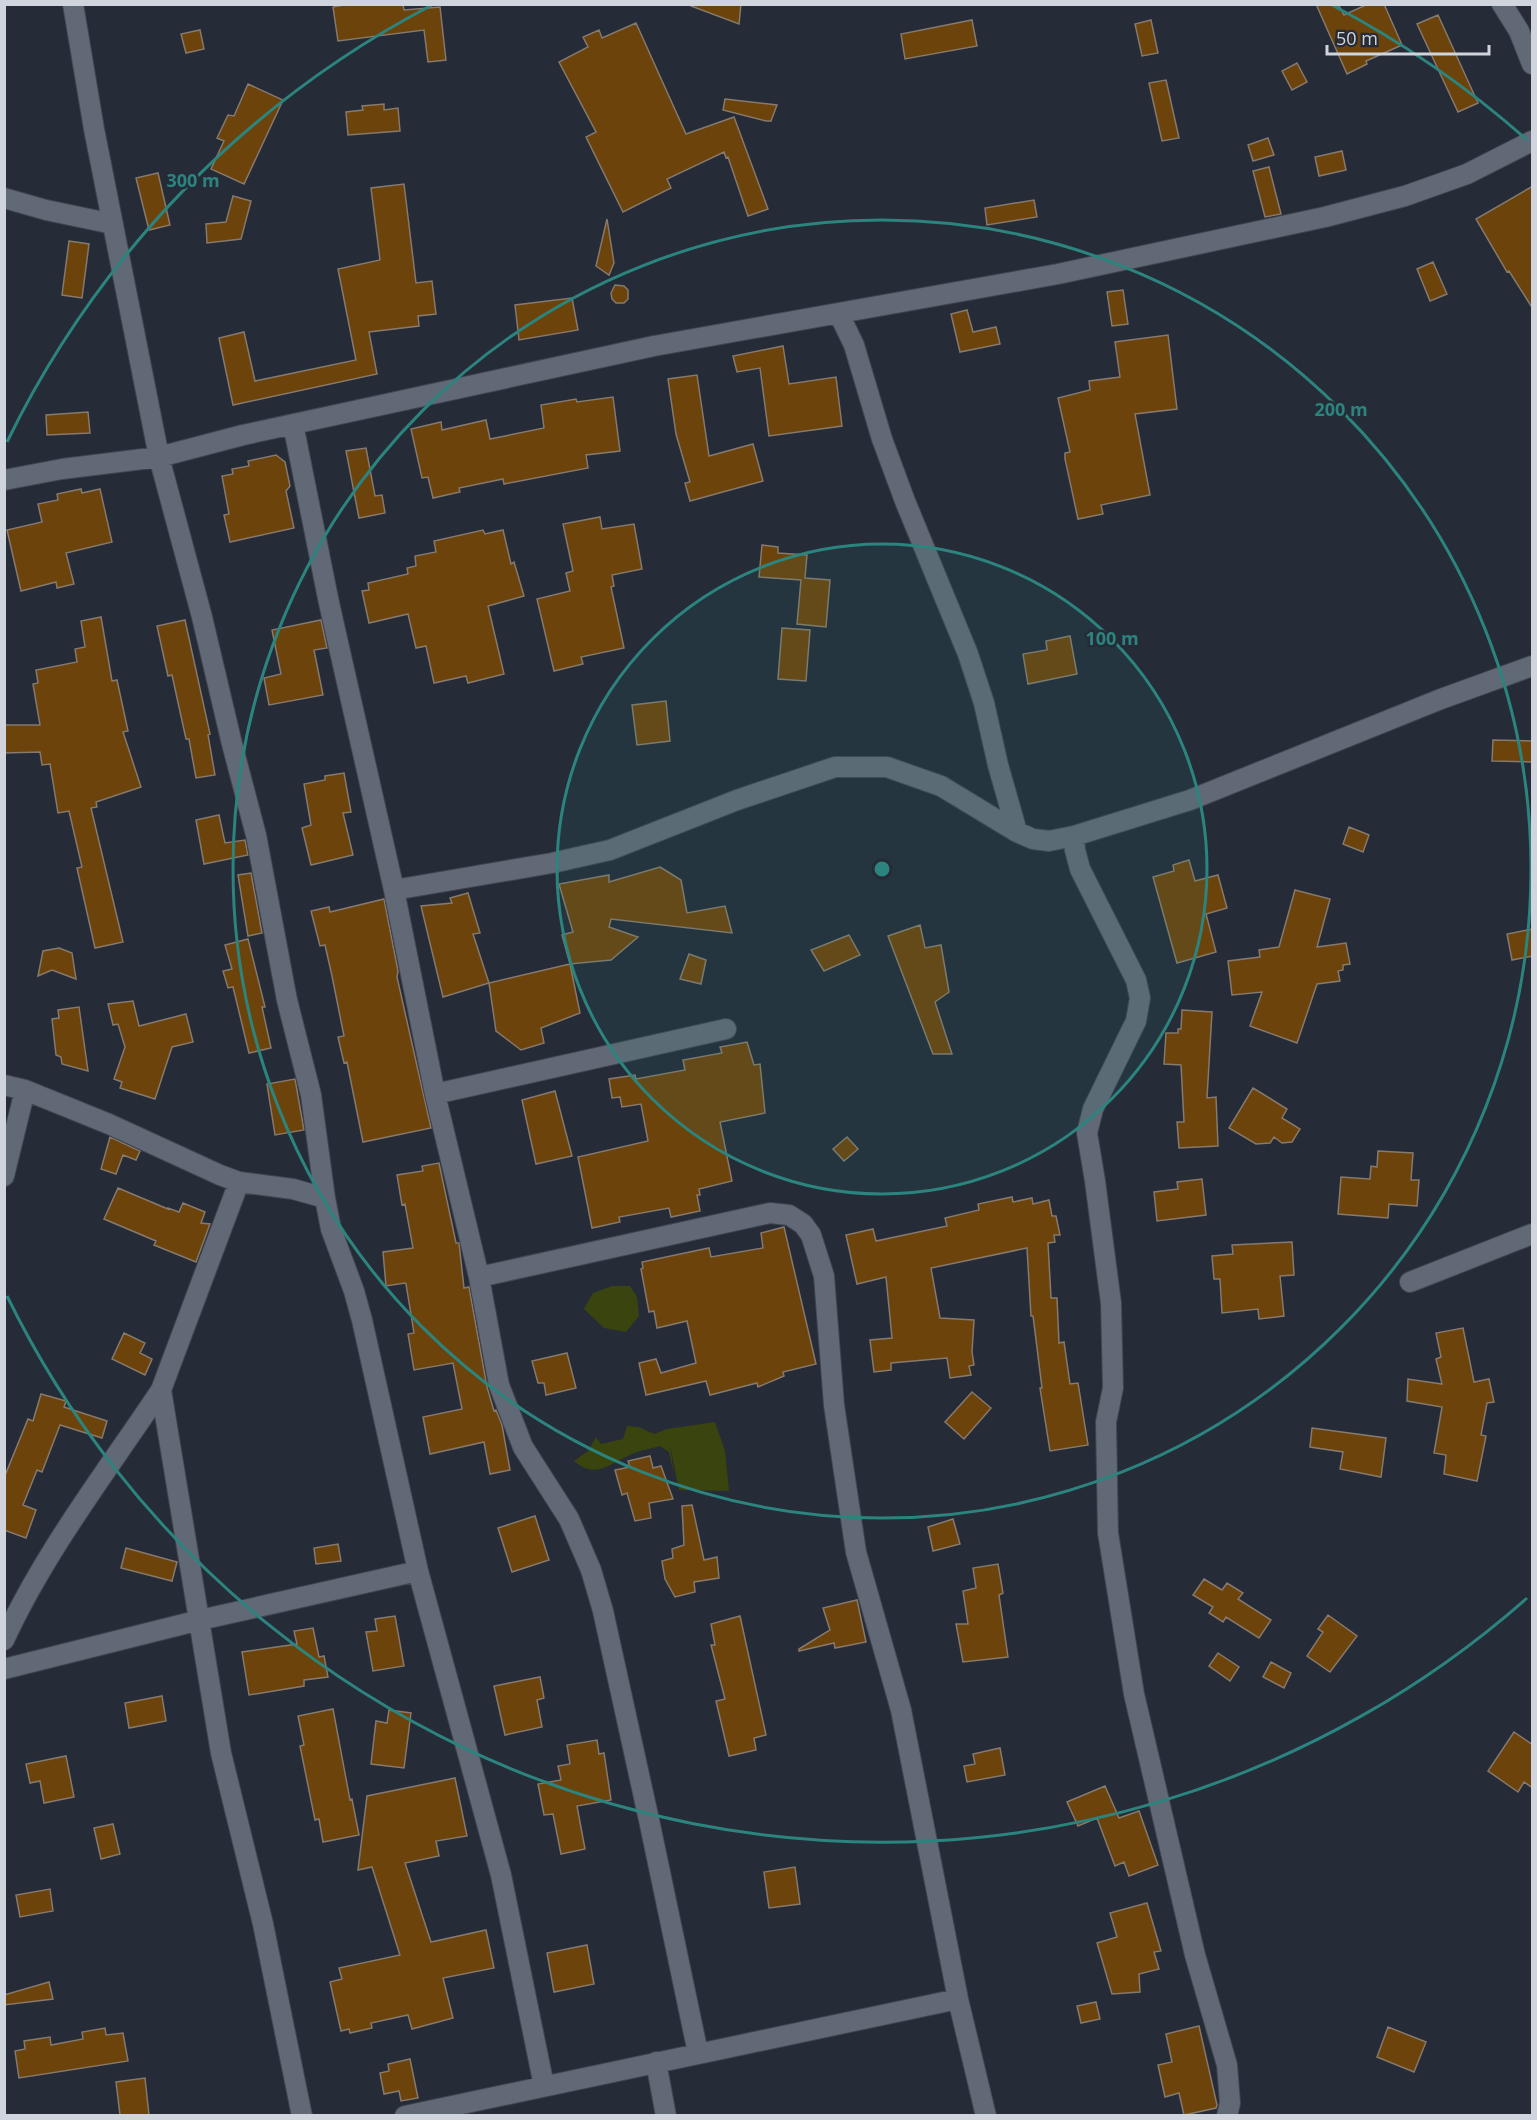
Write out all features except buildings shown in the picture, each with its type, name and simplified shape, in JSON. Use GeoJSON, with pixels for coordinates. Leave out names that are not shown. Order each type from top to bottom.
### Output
{"type":"FeatureCollection","features":[{"type":"Feature","properties":{"kind":"street"},"geometry":{"type":"LineString","coordinates":[[73,4],[159,457],[202,617],[256,835],[287,999],[311,1095],[331,1228],[362,1320],[418,1571],[501,1875],[544,2086]]}},
{"type":"Feature","properties":{"kind":"street"},"geometry":{"type":"LineString","coordinates":[[1502,4],[1526,29],[1533,64]]}},
{"type":"Feature","properties":{"kind":"street"},"geometry":{"type":"LineString","coordinates":[[4,480],[62,469],[159,457],[293,424],[654,345],[1058,274],[1325,217],[1405,196],[1457,177],[1533,141]]}},
{"type":"Feature","properties":{"kind":"street"},"geometry":{"type":"LineString","coordinates":[[4,198],[46,210],[113,224]]}},
{"type":"Feature","properties":{"kind":"street"},"geometry":{"type":"LineString","coordinates":[[839,314],[854,345],[882,439],[905,501],[968,654],[984,703],[998,765],[1017,832]]}},
{"type":"Feature","properties":{"kind":"street"},"geometry":{"type":"LineString","coordinates":[[293,424],[329,603],[394,890],[435,1094],[479,1277],[499,1385],[523,1447],[569,1519],[594,1580],[650,1820],[698,2053]]}},
{"type":"Feature","properties":{"kind":"street"},"geometry":{"type":"LineString","coordinates":[[394,890],[552,863],[610,850],[736,800],[834,767],[887,767],[941,786],[1017,832],[1033,839],[1049,841],[1074,836],[1190,800],[1441,699],[1533,666]]}},
{"type":"Feature","properties":{"kind":"street"},"geometry":{"type":"LineString","coordinates":[[1074,836],[1080,868],[1132,970],[1140,998],[1136,1021],[1093,1109],[1087,1133],[1111,1303],[1113,1388],[1106,1422],[1108,1533],[1134,1694],[1195,1955],[1227,2065],[1230,2103],[1227,2115]]}},
{"type":"Feature","properties":{"kind":"street"},"geometry":{"type":"LineString","coordinates":[[435,1094],[726,1029]]}},
{"type":"Feature","properties":{"kind":"street"},"geometry":{"type":"LineString","coordinates":[[4,1085],[25,1090],[119,1128],[239,1182],[293,1189],[325,1198]]}},
{"type":"Feature","properties":{"kind":"street"},"geometry":{"type":"LineString","coordinates":[[4,1176],[25,1090]]}},
{"type":"Feature","properties":{"kind":"street"},"geometry":{"type":"LineString","coordinates":[[4,1640],[18,1611],[64,1535],[161,1390],[239,1182]]}},
{"type":"Feature","properties":{"kind":"street"},"geometry":{"type":"LineString","coordinates":[[479,1277],[770,1213],[789,1215],[803,1224],[811,1235],[824,1276],[834,1405],[856,1552],[901,1710],[958,1999],[986,2115]]}},
{"type":"Feature","properties":{"kind":"street"},"geometry":{"type":"LineString","coordinates":[[1410,1282],[1533,1234]]}},
{"type":"Feature","properties":{"kind":"street"},"geometry":{"type":"LineString","coordinates":[[161,1390],[221,1754],[263,1924],[302,2115]]}},
{"type":"Feature","properties":{"kind":"street"},"geometry":{"type":"LineString","coordinates":[[4,1669],[200,1620],[418,1571]]}},
{"type":"Feature","properties":{"kind":"street"},"geometry":{"type":"LineString","coordinates":[[405,2115],[958,1999]]}},
{"type":"Feature","properties":{"kind":"street"},"geometry":{"type":"LineString","coordinates":[[656,2062],[666,2115]]}},
{"type":"Feature","properties":{"kind":"green space"},"geometry":{"type":"Polygon","coordinates":[[[612,1286],[630,1286],[637,1297],[639,1316],[626,1332],[604,1328],[584,1309],[593,1293],[612,1286]]]}},
{"type":"Feature","properties":{"kind":"green space"},"geometry":{"type":"Polygon","coordinates":[[[715,1422],[725,1451],[729,1491],[679,1490],[670,1445],[674,1475],[669,1452],[660,1446],[635,1453],[596,1470],[582,1467],[574,1461],[588,1451],[596,1437],[601,1444],[623,1439],[627,1426],[639,1427],[654,1434],[667,1429],[715,1422]]]}}]}
